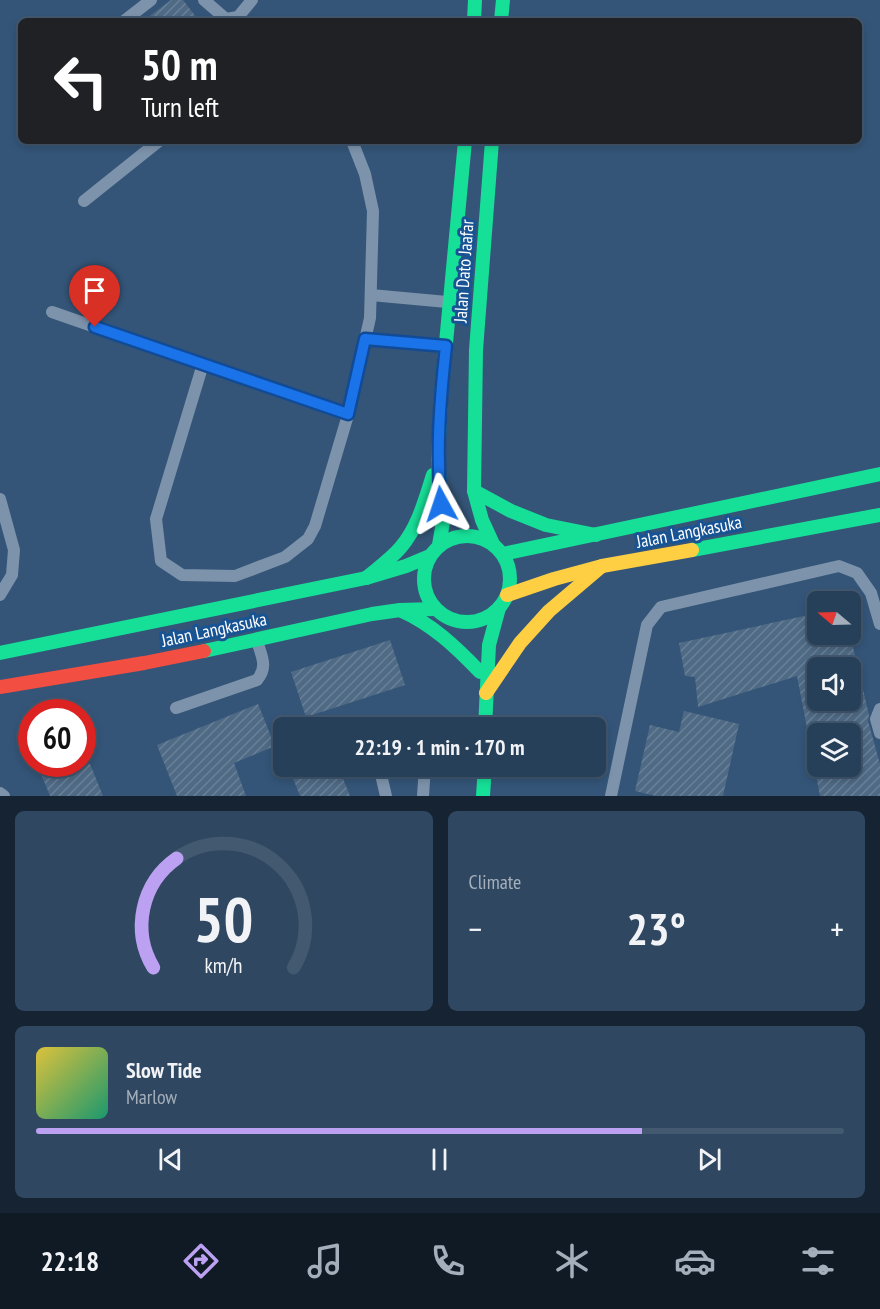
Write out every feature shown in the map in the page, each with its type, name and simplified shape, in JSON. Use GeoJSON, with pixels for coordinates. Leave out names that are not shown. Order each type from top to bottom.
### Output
{"type":"FeatureCollection","features":[{"type":"Feature","properties":{"kind":"main road"},"geometry":{"type":"LineString","coordinates":[[474,18],[475,0]]}},
{"type":"Feature","properties":{"kind":"main road"},"geometry":{"type":"LineString","coordinates":[[501,18],[503,0]]}},
{"type":"Feature","properties":{"kind":"main road","name":"Jalan Dato Jaafar"},"geometry":{"type":"LineString","coordinates":[[439,545],[443,522],[438,459],[441,396],[465,144]]}},
{"type":"Feature","properties":{"kind":"main road","name":"Jalan Dato Jaafar"},"geometry":{"type":"LineString","coordinates":[[492,144],[476,350],[474,492],[482,520],[493,543]]}},
{"type":"Feature","properties":{"kind":"main road"},"geometry":{"type":"LineString","coordinates":[[366,578],[400,548],[414,528],[425,502],[438,459]]}},
{"type":"Feature","properties":{"kind":"main road"},"geometry":{"type":"LineString","coordinates":[[503,554],[880,474]]}},
{"type":"Feature","properties":{"kind":"main road"},"geometry":{"type":"LineString","coordinates":[[474,492],[511,511],[546,525],[596,536]]}},
{"type":"Feature","properties":{"kind":"main road","name":"Jalan Langkasuka"},"geometry":{"type":"LineString","coordinates":[[507,596],[554,579],[602,566],[880,515]]}},
{"type":"Feature","properties":{"kind":"main road"},"geometry":{"type":"LineString","coordinates":[[803,528],[871,527]]}},
{"type":"Feature","properties":{"kind":"main road"},"geometry":{"type":"LineString","coordinates":[[447,618],[460,622],[475,622],[488,617],[499,608],[507,596],[510,582],[509,567],[503,554],[493,543],[480,537],[466,535],[452,538],[439,545],[430,556],[424,569],[423,584],[427,598],[435,609],[447,618],[471,652],[480,672],[485,708]]}},
{"type":"Feature","properties":{"kind":"main road","name":"Jalan Langkasuka"},"geometry":{"type":"LineString","coordinates":[[0,653],[366,578],[430,556]]}},
{"type":"Feature","properties":{"kind":"main road"},"geometry":{"type":"LineString","coordinates":[[486,693],[520,644],[542,619],[602,566]]}},
{"type":"Feature","properties":{"kind":"main road"},"geometry":{"type":"LineString","coordinates":[[485,717],[489,645],[499,608]]}},
{"type":"Feature","properties":{"kind":"main road","name":"Jalan Langkasuka"},"geometry":{"type":"LineString","coordinates":[[0,687],[144,663],[372,614],[435,609]]}},
{"type":"Feature","properties":{"kind":"main road"},"geometry":{"type":"LineString","coordinates":[[400,610],[419,617],[442,633],[480,672]]}},
{"type":"Feature","properties":{"kind":"main road"},"geometry":{"type":"LineString","coordinates":[[483,796],[484,777]]}},
{"type":"Feature","properties":{"kind":"lane"},"geometry":{"type":"LineString","coordinates":[[128,18],[150,0]]}},
{"type":"Feature","properties":{"kind":"lane"},"geometry":{"type":"LineString","coordinates":[[204,0],[225,18]]}},
{"type":"Feature","properties":{"kind":"lane"},"geometry":{"type":"LineString","coordinates":[[230,18],[238,16],[252,0]]}},
{"type":"Feature","properties":{"kind":"lane"},"geometry":{"type":"LineString","coordinates":[[84,201],[155,144]]}},
{"type":"Feature","properties":{"kind":"lane"},"geometry":{"type":"LineString","coordinates":[[202,364],[156,519],[161,561],[182,575],[235,576],[285,556],[308,539],[315,526],[348,414],[370,318],[373,211],[365,174],[353,144]]}},
{"type":"Feature","properties":{"kind":"lane"},"geometry":{"type":"LineString","coordinates":[[371,295],[450,302]]}},
{"type":"Feature","properties":{"kind":"lane"},"geometry":{"type":"LineString","coordinates":[[52,312],[348,414]]}},
{"type":"Feature","properties":{"kind":"lane"},"geometry":{"type":"LineString","coordinates":[[365,339],[446,346]]}},
{"type":"Feature","properties":{"kind":"lane"},"geometry":{"type":"LineString","coordinates":[[0,499],[14,550],[12,575],[0,595]]}},
{"type":"Feature","properties":{"kind":"lane"},"geometry":{"type":"LineString","coordinates":[[611,796],[647,625],[661,607],[839,566],[857,573],[871,593],[880,624]]}},
{"type":"Feature","properties":{"kind":"lane"},"geometry":{"type":"LineString","coordinates":[[176,708],[257,680],[265,664],[257,640]]}},
{"type":"Feature","properties":{"kind":"lane"},"geometry":{"type":"LineString","coordinates":[[880,709],[876,719],[880,733]]}},
{"type":"Feature","properties":{"kind":"lane"},"geometry":{"type":"LineString","coordinates":[[382,777],[386,796]]}},
{"type":"Feature","properties":{"kind":"lane"},"geometry":{"type":"LineString","coordinates":[[423,796],[424,777]]}},
{"type":"Feature","properties":{"kind":"lane"},"geometry":{"type":"LineString","coordinates":[[0,793],[4,796]]}},
{"type":"Feature","properties":{"kind":"building"},"geometry":{"type":"Polygon","coordinates":[[[171,0],[183,0],[197,18],[147,18],[171,0]]]}},
{"type":"Feature","properties":{"kind":"building"},"geometry":{"type":"Polygon","coordinates":[[[807,615],[807,645],[853,645],[855,657],[807,657],[807,711],[861,711],[861,681],[869,715],[868,721],[880,764],[880,796],[820,796],[816,777],[861,777],[861,723],[807,723],[807,728],[797,676],[698,707],[695,677],[685,676],[679,643],[807,615]]]}},
{"type":"Feature","properties":{"kind":"building"},"geometry":{"type":"Polygon","coordinates":[[[390,640],[405,685],[306,717],[291,672],[390,640]]]}},
{"type":"Feature","properties":{"kind":"building"},"geometry":{"type":"Polygon","coordinates":[[[258,704],[273,741],[273,747],[234,763],[246,796],[177,796],[157,745],[258,704]]]}},
{"type":"Feature","properties":{"kind":"building"},"geometry":{"type":"Polygon","coordinates":[[[684,711],[739,724],[723,796],[656,796],[635,791],[650,725],[679,732],[684,711]]]}},
{"type":"Feature","properties":{"kind":"building"},"geometry":{"type":"Polygon","coordinates":[[[42,777],[95,777],[103,796],[50,796],[42,777]]]}},
{"type":"Feature","properties":{"kind":"building"},"geometry":{"type":"Polygon","coordinates":[[[292,777],[342,777],[350,796],[300,796],[292,777]]]}},
{"type":"Feature","properties":{"kind":"traffic: fast"},"geometry":{"type":"LineString","coordinates":[[474,18],[475,0]]}},
{"type":"Feature","properties":{"kind":"traffic: fast"},"geometry":{"type":"LineString","coordinates":[[501,18],[503,0]]}},
{"type":"Feature","properties":{"kind":"traffic: fast"},"geometry":{"type":"LineString","coordinates":[[439,545],[443,522],[438,459],[441,396],[465,144]]}},
{"type":"Feature","properties":{"kind":"traffic: fast"},"geometry":{"type":"LineString","coordinates":[[492,144],[476,350],[474,491],[482,520],[493,544]]}},
{"type":"Feature","properties":{"kind":"traffic: fast"},"geometry":{"type":"LineString","coordinates":[[503,554],[880,474]]}},
{"type":"Feature","properties":{"kind":"traffic: fast"},"geometry":{"type":"LineString","coordinates":[[366,578],[393,556],[407,539],[420,513],[433,475]]}},
{"type":"Feature","properties":{"kind":"traffic: fast"},"geometry":{"type":"LineString","coordinates":[[474,491],[511,511],[546,525],[596,535]]}},
{"type":"Feature","properties":{"kind":"traffic: fast"},"geometry":{"type":"LineString","coordinates":[[692,550],[880,515]]}},
{"type":"Feature","properties":{"kind":"traffic: fast"},"geometry":{"type":"LineString","coordinates":[[459,536],[475,536],[498,548],[507,562],[510,579],[507,596],[498,610],[475,622],[459,622],[443,615],[431,603],[424,587],[424,571],[431,555],[443,543],[459,536]]}},
{"type":"Feature","properties":{"kind":"traffic: fast"},"geometry":{"type":"LineString","coordinates":[[0,653],[366,578],[430,556]]}},
{"type":"Feature","properties":{"kind":"traffic: fast"},"geometry":{"type":"LineString","coordinates":[[486,717],[489,645],[499,608]]}},
{"type":"Feature","properties":{"kind":"traffic: fast"},"geometry":{"type":"LineString","coordinates":[[204,651],[372,614],[435,609]]}},
{"type":"Feature","properties":{"kind":"traffic: fast"},"geometry":{"type":"LineString","coordinates":[[400,610],[423,622],[443,637],[480,672]]}},
{"type":"Feature","properties":{"kind":"traffic: fast"},"geometry":{"type":"LineString","coordinates":[[483,796],[484,777]]}},
{"type":"Feature","properties":{"kind":"traffic: slow"},"geometry":{"type":"LineString","coordinates":[[507,595],[602,566],[692,550]]}},
{"type":"Feature","properties":{"kind":"traffic: slow"},"geometry":{"type":"LineString","coordinates":[[486,693],[520,643],[549,611],[602,566]]}},
{"type":"Feature","properties":{"kind":"traffic: jam"},"geometry":{"type":"LineString","coordinates":[[0,687],[204,651]]}},
{"type":"Feature","properties":{"kind":"route"},"geometry":{"type":"LineString","coordinates":[[95,327],[348,414],[365,339],[446,346],[438,459],[441,504]]}}]}
